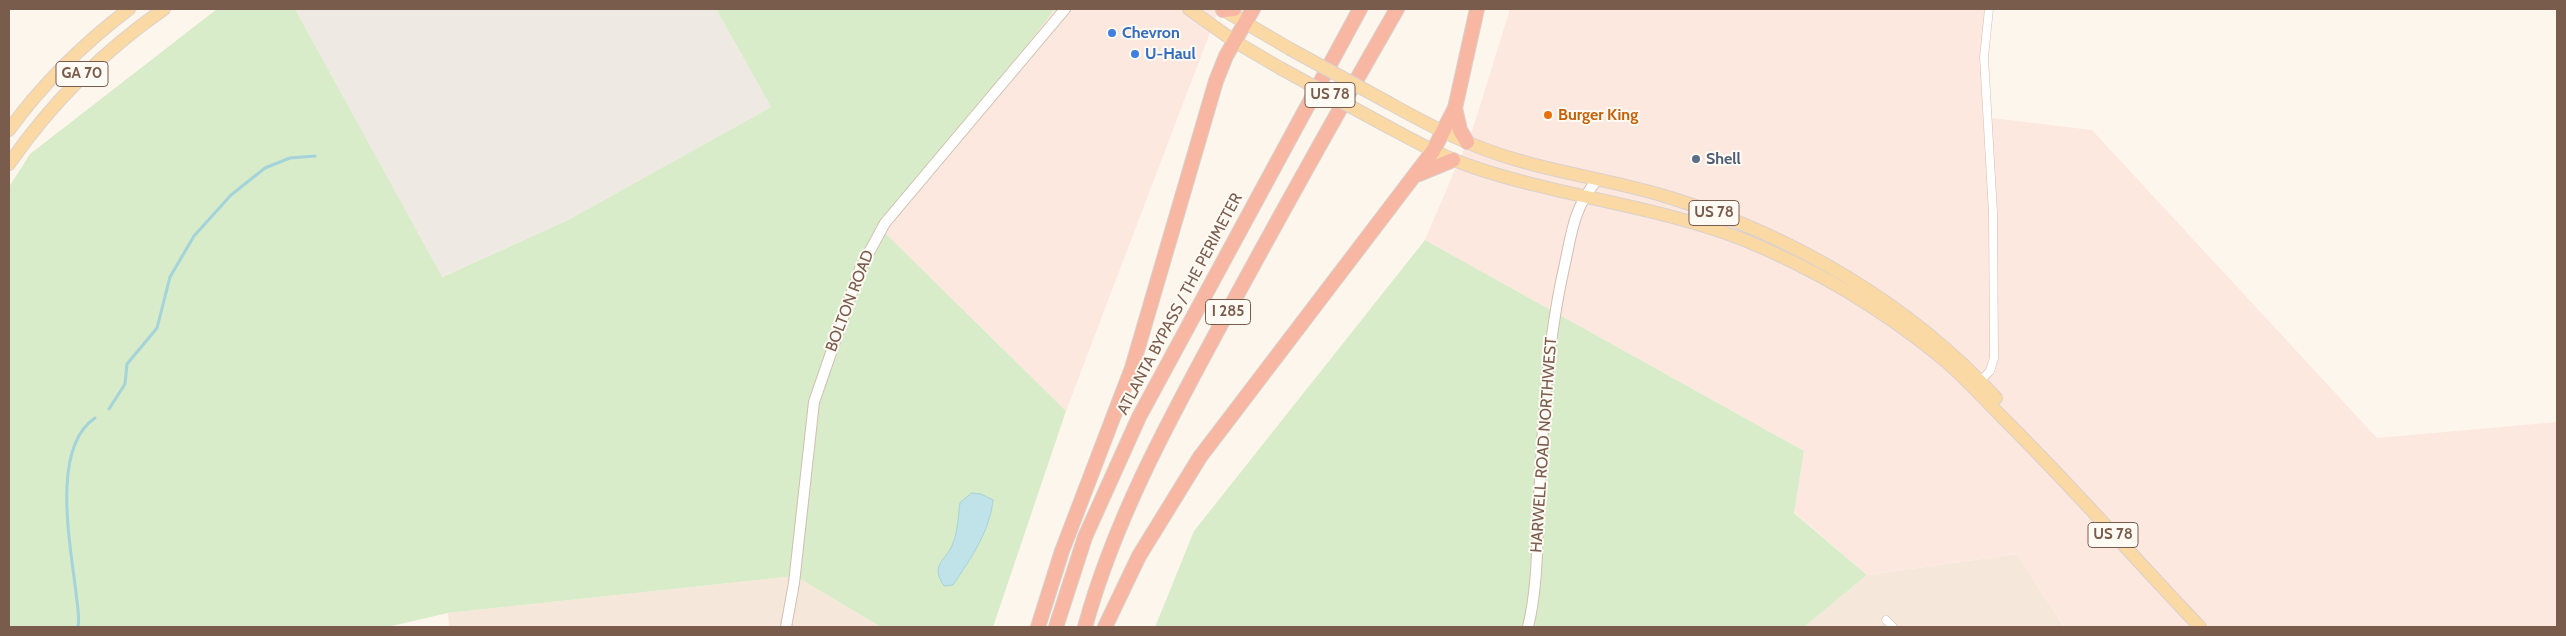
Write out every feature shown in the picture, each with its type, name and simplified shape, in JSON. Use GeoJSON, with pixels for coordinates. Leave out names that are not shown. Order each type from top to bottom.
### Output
{"type":"FeatureCollection","features":[{"type":"Feature","properties":{"kind":"highway"},"geometry":{"type":"LineString","coordinates":[[1038,627],[1062,551],[1132,368],[1216,80],[1243,23],[1253,9]]}},
{"type":"Feature","properties":{"kind":"highway","name":"ATLANTA BYPASS / THE PERIMETER"},"geometry":{"type":"LineString","coordinates":[[1056,627],[1085,537],[1139,417],[1360,9]]}},
{"type":"Feature","properties":{"kind":"highway","name":"I 285"},"geometry":{"type":"LineString","coordinates":[[1085,627],[1120,526],[1157,444],[1283,210],[1397,9]]}},
{"type":"Feature","properties":{"kind":"highway"},"geometry":{"type":"LineString","coordinates":[[1105,627],[1139,556],[1200,457],[1416,176],[1433,151],[1455,108],[1477,9]]}},
{"type":"Feature","properties":{"kind":"highway"},"geometry":{"type":"LineString","coordinates":[[1455,108],[1460,130],[1467,142]]}},
{"type":"Feature","properties":{"kind":"highway"},"geometry":{"type":"LineString","coordinates":[[1416,176],[1453,160]]}},
{"type":"Feature","properties":{"kind":"main road","name":"GA 70"},"geometry":{"type":"LineString","coordinates":[[9,130],[13,120],[65,63],[129,9]]}},
{"type":"Feature","properties":{"kind":"main road","name":"GA 70"},"geometry":{"type":"LineString","coordinates":[[9,164],[46,113],[78,78],[126,35],[164,9]]}},
{"type":"Feature","properties":{"kind":"main road","name":"US 78"},"geometry":{"type":"LineString","coordinates":[[1189,9],[1234,41],[1280,68],[1453,160],[1500,176],[1689,221],[1742,239],[1794,263],[1892,320],[1977,384]]}},
{"type":"Feature","properties":{"kind":"main road","name":"US 78"},"geometry":{"type":"LineString","coordinates":[[1226,9],[1243,23],[1290,50],[1444,132],[1467,142],[1515,160],[1699,207],[1783,242],[1848,279],[1901,314],[1942,345],[2200,627]]}},
{"type":"Feature","properties":{"kind":"street","name":"BOLTON ROAD"},"geometry":{"type":"LineString","coordinates":[[786,627],[794,583],[814,402],[860,269],[885,223],[1065,9]]}},
{"type":"Feature","properties":{"kind":"street"},"geometry":{"type":"LineString","coordinates":[[1977,384],[1990,371],[1994,358],[1993,246],[1984,58],[1989,9]]}},
{"type":"Feature","properties":{"kind":"street","name":"HARWELL ROAD NORTHWEST"},"geometry":{"type":"LineString","coordinates":[[1528,627],[1535,582],[1544,408],[1549,352],[1574,220],[1578,207],[1597,180]]}},
{"type":"Feature","properties":{"kind":"street"},"geometry":{"type":"LineString","coordinates":[[1886,620],[1893,627]]}},
{"type":"Feature","properties":{"kind":"shaded area"},"geometry":{"type":"Polygon","coordinates":[[[295,9],[716,9],[771,107],[568,220],[441,277],[295,9]]]}},
{"type":"Feature","properties":{"kind":"shaded area"},"geometry":{"type":"Polygon","coordinates":[[[1055,9],[1219,9],[1066,411],[878,226],[969,118],[1055,9]]]}},
{"type":"Feature","properties":{"kind":"shaded area"},"geometry":{"type":"Polygon","coordinates":[[[1510,9],[1992,9],[1983,32],[1992,118],[2092,130],[2377,438],[2557,422],[2557,627],[2064,627],[2017,554],[1867,575],[1794,512],[1804,451],[1425,240],[1474,125],[1510,9]]]}},
{"type":"Feature","properties":{"kind":"shaded area"},"geometry":{"type":"Polygon","coordinates":[[[2017,554],[2064,627],[1804,627],[1867,575],[2017,554]]]}},
{"type":"Feature","properties":{"kind":"shaded area"},"geometry":{"type":"Polygon","coordinates":[[[795,576],[881,627],[449,627],[448,613],[795,576]]]}},
{"type":"Feature","properties":{"kind":"green space"},"geometry":{"type":"Polygon","coordinates":[[[217,9],[295,9],[442,277],[568,220],[771,107],[716,9],[1055,9],[970,118],[878,226],[1066,411],[993,627],[881,627],[795,576],[448,613],[387,627],[9,627],[9,187],[30,154],[217,9]]]}},
{"type":"Feature","properties":{"kind":"green space"},"geometry":{"type":"Polygon","coordinates":[[[1425,240],[1804,451],[1794,513],[1867,575],[1804,627],[1155,627],[1194,531],[1425,240]]]}},
{"type":"Feature","properties":{"kind":"water"},"geometry":{"type":"Polygon","coordinates":[[[972,493],[981,494],[993,500],[988,523],[984,534],[953,585],[944,586],[938,572],[939,567],[955,538],[960,503],[972,493]]]}},
{"type":"Feature","properties":{"kind":"waterway"},"geometry":{"type":"LineString","coordinates":[[109,409],[125,384],[127,364],[157,328],[170,277],[194,236],[231,195],[265,168],[290,158],[315,156]]}},
{"type":"Feature","properties":{"kind":"waterway"},"geometry":{"type":"LineString","coordinates":[[78,627],[79,619],[68,525],[68,474],[72,452],[81,432],[95,418]]}},
{"type":"Feature","properties":{"kind":"place","name":"Chevron"},"geometry":{"type":"Point","coordinates":[1112,33]}},
{"type":"Feature","properties":{"kind":"place","name":"U-Haul"},"geometry":{"type":"Point","coordinates":[1135,54]}},
{"type":"Feature","properties":{"kind":"place","name":"Burger King"},"geometry":{"type":"Point","coordinates":[1548,115]}},
{"type":"Feature","properties":{"kind":"place","name":"Shell"},"geometry":{"type":"Point","coordinates":[1696,159]}}]}
